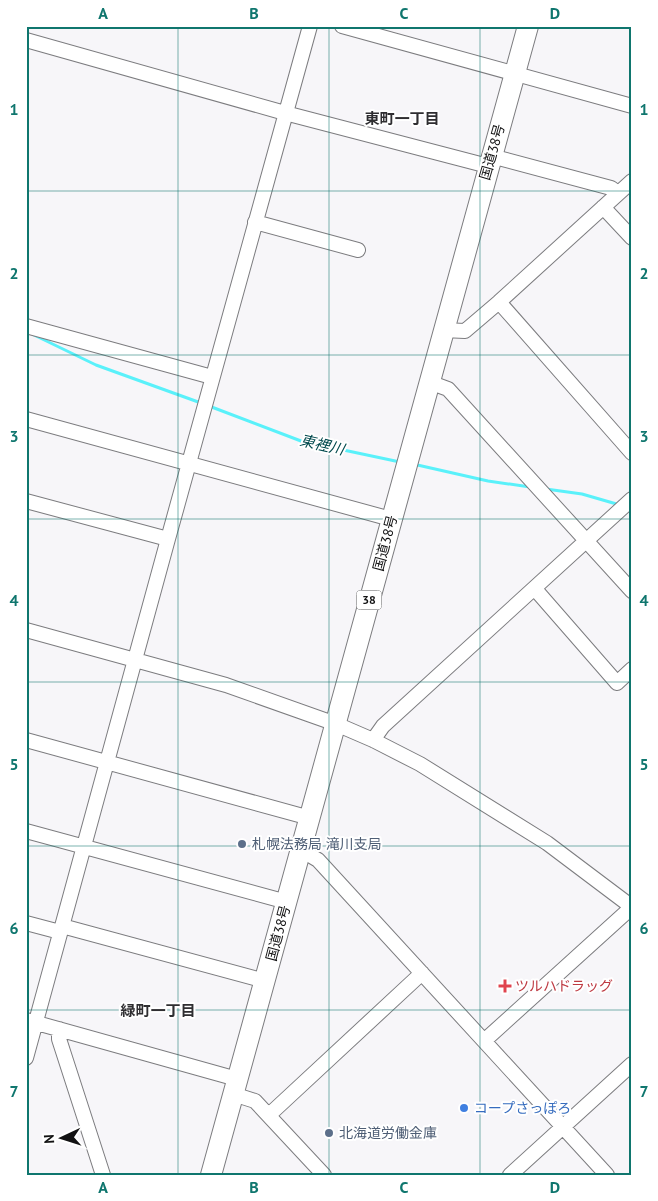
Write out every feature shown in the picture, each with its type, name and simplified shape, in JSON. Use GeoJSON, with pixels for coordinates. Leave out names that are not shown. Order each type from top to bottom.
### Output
{"type":"FeatureCollection","features":[{"type":"Feature","properties":{"kind":"highway","name":"国道38号"},"geometry":{"type":"LineString","coordinates":[[211,1175],[528,26]]}},
{"type":"Feature","properties":{"kind":"street"},"geometry":{"type":"LineString","coordinates":[[26,1058],[31,1021],[61,929],[84,847],[310,26]]}},
{"type":"Feature","properties":{"kind":"street"},"geometry":{"type":"LineString","coordinates":[[342,26],[632,106]]}},
{"type":"Feature","properties":{"kind":"street"},"geometry":{"type":"LineString","coordinates":[[26,40],[285,112],[611,188],[618,193]]}},
{"type":"Feature","properties":{"kind":"street"},"geometry":{"type":"LineString","coordinates":[[443,330],[465,331],[632,181]]}},
{"type":"Feature","properties":{"kind":"street"},"geometry":{"type":"LineString","coordinates":[[603,207],[632,238]]}},
{"type":"Feature","properties":{"kind":"street"},"geometry":{"type":"LineString","coordinates":[[255,222],[358,250]]}},
{"type":"Feature","properties":{"kind":"street"},"geometry":{"type":"LineString","coordinates":[[499,302],[632,452]]}},
{"type":"Feature","properties":{"kind":"street"},"geometry":{"type":"LineString","coordinates":[[26,326],[212,377]]}},
{"type":"Feature","properties":{"kind":"street"},"geometry":{"type":"LineString","coordinates":[[429,382],[448,389],[632,591]]}},
{"type":"Feature","properties":{"kind":"street"},"geometry":{"type":"LineString","coordinates":[[26,419],[391,519]]}},
{"type":"Feature","properties":{"kind":"street"},"geometry":{"type":"LineString","coordinates":[[373,740],[383,726],[632,499]]}},
{"type":"Feature","properties":{"kind":"street"},"geometry":{"type":"LineString","coordinates":[[26,500],[168,539]]}},
{"type":"Feature","properties":{"kind":"street"},"geometry":{"type":"LineString","coordinates":[[534,589],[617,683],[632,669]]}},
{"type":"Feature","properties":{"kind":"street"},"geometry":{"type":"LineString","coordinates":[[26,630],[226,685],[336,724],[373,740],[420,764],[546,843],[632,907],[484,1041]]}},
{"type":"Feature","properties":{"kind":"street"},"geometry":{"type":"LineString","coordinates":[[26,740],[310,818]]}},
{"type":"Feature","properties":{"kind":"street"},"geometry":{"type":"LineString","coordinates":[[26,831],[287,902]]}},
{"type":"Feature","properties":{"kind":"street"},"geometry":{"type":"LineString","coordinates":[[301,850],[318,860],[607,1175]]}},
{"type":"Feature","properties":{"kind":"street"},"geometry":{"type":"LineString","coordinates":[[26,923],[61,929],[265,981]]}},
{"type":"Feature","properties":{"kind":"street"},"geometry":{"type":"LineString","coordinates":[[269,1115],[422,973]]}},
{"type":"Feature","properties":{"kind":"street"},"geometry":{"type":"LineString","coordinates":[[31,1021],[235,1086],[255,1101],[324,1175]]}},
{"type":"Feature","properties":{"kind":"street"},"geometry":{"type":"LineString","coordinates":[[59,1029],[59,1039],[103,1175]]}},
{"type":"Feature","properties":{"kind":"street"},"geometry":{"type":"LineString","coordinates":[[510,1175],[632,1064]]}},
{"type":"Feature","properties":{"kind":"waterway","name":"東裡川"},"geometry":{"type":"LineString","coordinates":[[34,335],[96,365],[201,403]]}},
{"type":"Feature","properties":{"kind":"waterway","name":"東裡川"},"geometry":{"type":"LineString","coordinates":[[209,406],[301,441],[400,462]]}},
{"type":"Feature","properties":{"kind":"waterway","name":"東裡川"},"geometry":{"type":"LineString","coordinates":[[413,464],[488,481],[530,487]]}},
{"type":"Feature","properties":{"kind":"waterway","name":"東裡川"},"geometry":{"type":"LineString","coordinates":[[546,489],[582,494],[620,505]]}},
{"type":"Feature","properties":{"kind":"place","name":"札幌法務局 滝川支局"},"geometry":{"type":"Point","coordinates":[242,844]}},
{"type":"Feature","properties":{"kind":"place","name":"ツルハドラッグ"},"geometry":{"type":"Point","coordinates":[505,986]}},
{"type":"Feature","properties":{"kind":"place","name":"コープさっぽろ"},"geometry":{"type":"Point","coordinates":[464,1108]}},
{"type":"Feature","properties":{"kind":"place","name":"北海道労働金庫"},"geometry":{"type":"Point","coordinates":[329,1133]}},
{"type":"Feature","properties":{"kind":"district","name":"東町一丁目"},"geometry":{"type":"Point","coordinates":[402,119]}},
{"type":"Feature","properties":{"kind":"district","name":"緑町一丁目"},"geometry":{"type":"Point","coordinates":[158,1011]}}]}
